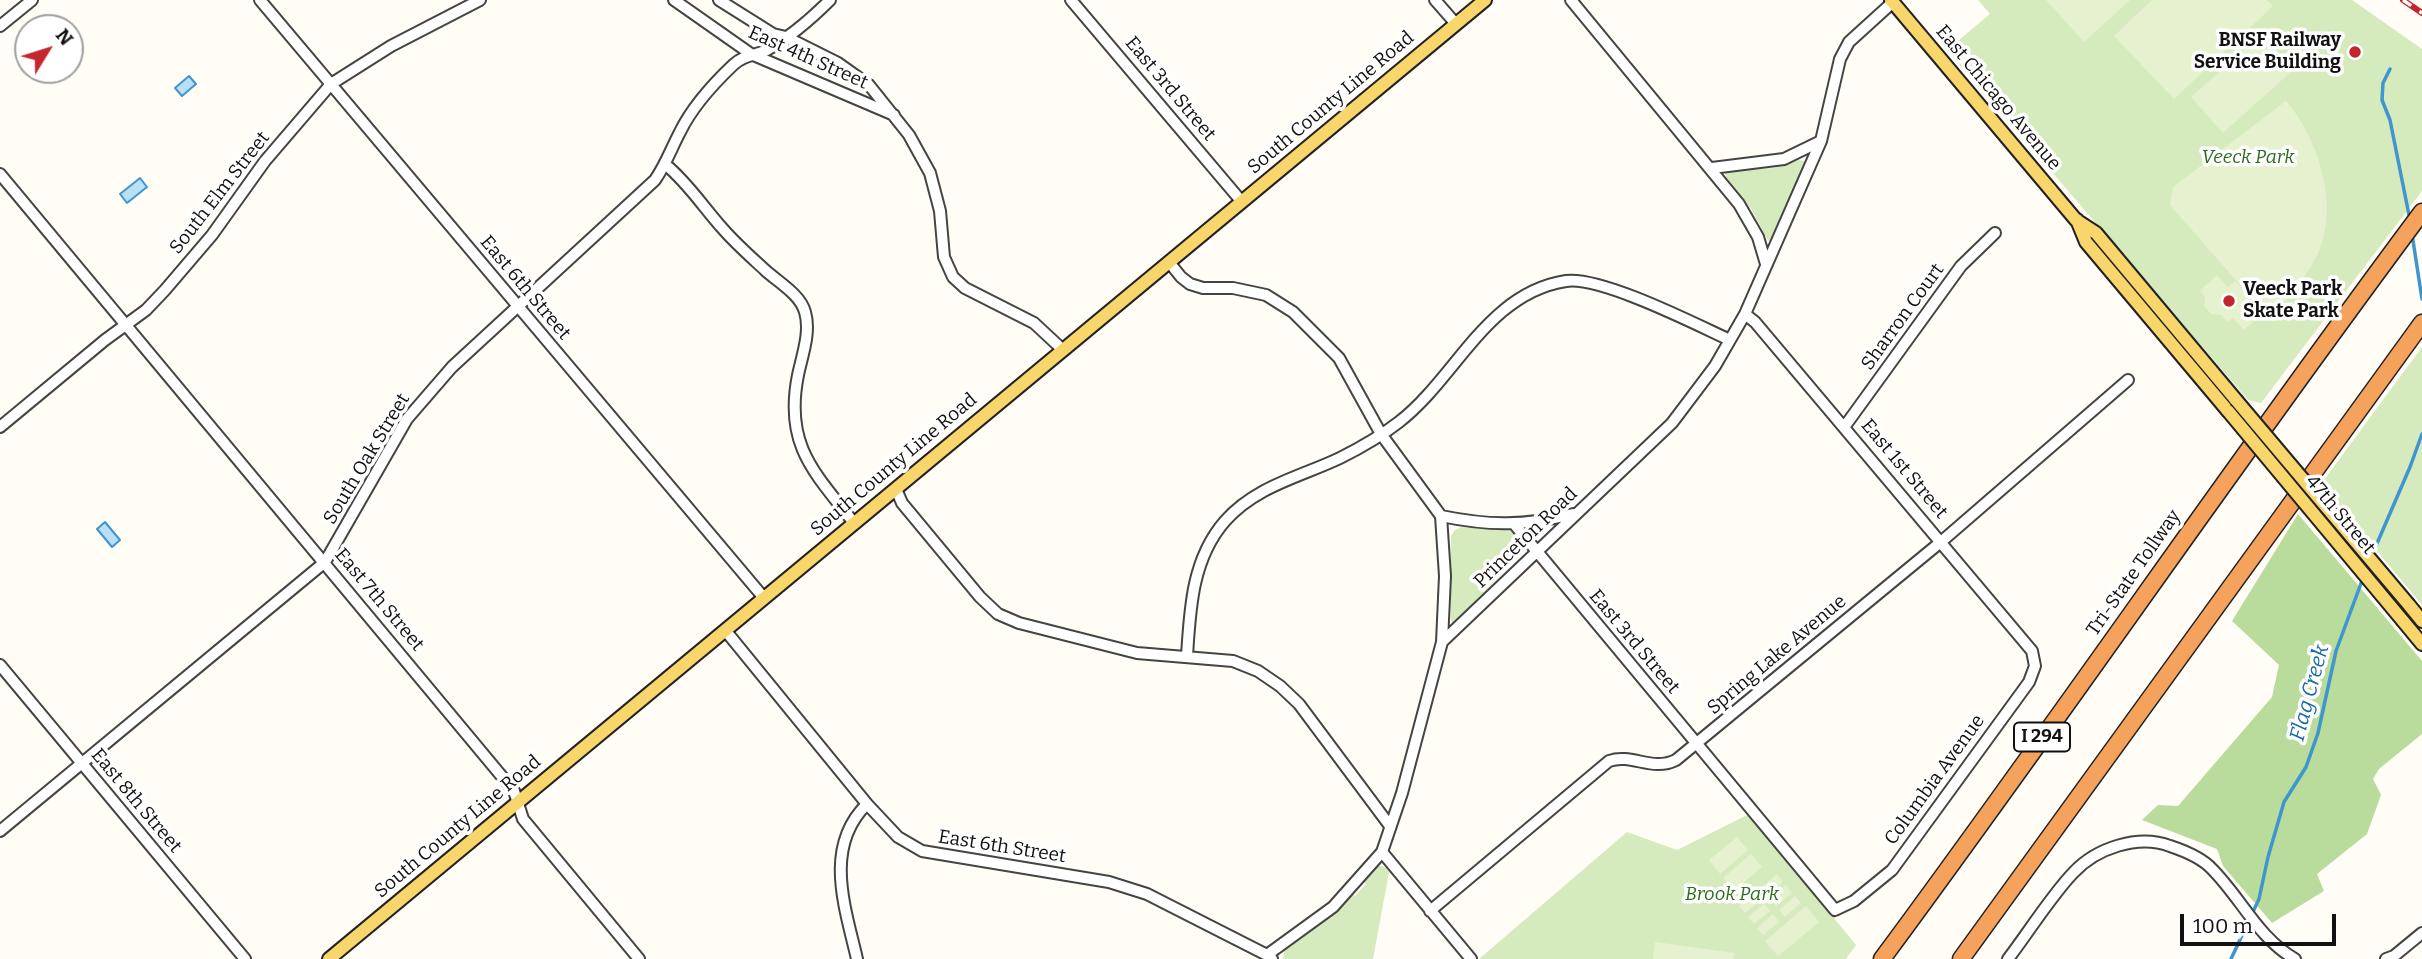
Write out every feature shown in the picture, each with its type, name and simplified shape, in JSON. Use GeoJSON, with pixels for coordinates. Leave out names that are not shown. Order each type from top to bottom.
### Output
{"type":"FeatureCollection","features":[{"type":"Feature","properties":{"kind":"highway","name":"Tri-State Tollway"},"geometry":{"type":"LineString","coordinates":[[1882,959],[2422,212]]}},
{"type":"Feature","properties":{"kind":"highway"},"geometry":{"type":"LineString","coordinates":[[1961,959],[2422,323]]}},
{"type":"Feature","properties":{"kind":"main road","name":"South County Line Road"},"geometry":{"type":"LineString","coordinates":[[328,959],[1485,0]]}},
{"type":"Feature","properties":{"kind":"main road","name":"East Chicago Avenue"},"geometry":{"type":"LineString","coordinates":[[1892,1],[2076,220],[2086,242],[2228,411]]}},
{"type":"Feature","properties":{"kind":"main road","name":"East Chicago Avenue"},"geometry":{"type":"LineString","coordinates":[[2076,220],[2096,233],[2236,400]]}},
{"type":"Feature","properties":{"kind":"main road","name":"47th Street"},"geometry":{"type":"LineString","coordinates":[[2236,400],[2422,621]]}},
{"type":"Feature","properties":{"kind":"main road","name":"47th Street"},"geometry":{"type":"LineString","coordinates":[[2228,411],[2422,644]]}},
{"type":"Feature","properties":{"kind":"street"},"geometry":{"type":"LineString","coordinates":[[0,26],[32,0]]}},
{"type":"Feature","properties":{"kind":"street","name":"East 6th Street"},"geometry":{"type":"LineString","coordinates":[[260,0],[764,598]]}},
{"type":"Feature","properties":{"kind":"street","name":"South Elm Street"},"geometry":{"type":"LineString","coordinates":[[0,427],[146,310],[190,262],[265,162],[331,84],[391,46],[480,0]]}},
{"type":"Feature","properties":{"kind":"street","name":"East 4th Street"},"geometry":{"type":"LineString","coordinates":[[674,0],[751,54],[897,116]]}},
{"type":"Feature","properties":{"kind":"street","name":"East 4th Street"},"geometry":{"type":"LineString","coordinates":[[719,0],[774,34],[786,37],[854,73],[870,85],[897,116],[930,173],[940,211],[944,257],[953,277],[965,288],[1034,323],[1063,350]]}},
{"type":"Feature","properties":{"kind":"street","name":"South Oak Street"},"geometry":{"type":"LineString","coordinates":[[0,831],[325,562],[407,419],[452,367],[656,180],[666,165],[681,130],[697,106],[733,66],[751,54],[765,51],[786,37],[810,20],[830,0]]}},
{"type":"Feature","properties":{"kind":"street","name":"East 3rd Street"},"geometry":{"type":"LineString","coordinates":[[1071,0],[1242,202]]}},
{"type":"Feature","properties":{"kind":"street"},"geometry":{"type":"LineString","coordinates":[[1436,0],[1456,24]]}},
{"type":"Feature","properties":{"kind":"street"},"geometry":{"type":"LineString","coordinates":[[1571,0],[1712,168],[1758,237],[1766,264]]}},
{"type":"Feature","properties":{"kind":"street","name":"Princeton Road"},"geometry":{"type":"LineString","coordinates":[[1442,642],[1672,423],[1715,366],[1745,314],[1798,198],[1821,141],[1840,59],[1849,42],[1892,1]]}},
{"type":"Feature","properties":{"kind":"street"},"geometry":{"type":"LineString","coordinates":[[1712,168],[1784,159],[1821,141]]}},
{"type":"Feature","properties":{"kind":"street"},"geometry":{"type":"LineString","coordinates":[[666,165],[679,176],[724,231],[801,303],[807,324],[797,378],[794,415],[796,427],[803,454],[811,468],[854,523]]}},
{"type":"Feature","properties":{"kind":"street","name":"East 7th Street"},"geometry":{"type":"LineString","coordinates":[[0,174],[514,791],[523,819],[639,959]]}},
{"type":"Feature","properties":{"kind":"street","name":"Sharron Court"},"geometry":{"type":"LineString","coordinates":[[1845,426],[1961,266],[1995,233]]}},
{"type":"Feature","properties":{"kind":"street"},"geometry":{"type":"LineString","coordinates":[[1169,262],[1190,284],[1203,288],[1233,288],[1266,295],[1293,312],[1339,358],[1381,435],[1441,516],[1445,576],[1442,642],[1402,793],[1382,852],[1333,907],[1270,957]]}},
{"type":"Feature","properties":{"kind":"street"},"geometry":{"type":"LineString","coordinates":[[1187,656],[1194,583],[1202,557],[1225,520],[1261,490],[1341,458],[1381,435],[1419,405],[1474,339],[1514,303],[1539,290],[1567,281],[1587,282],[1632,297],[1730,340]]}},
{"type":"Feature","properties":{"kind":"street","name":"East 1st Street"},"geometry":{"type":"LineString","coordinates":[[1745,314],[1755,322],[1845,426],[2032,651]]}},
{"type":"Feature","properties":{"kind":"street","name":"Spring Lake Avenue"},"geometry":{"type":"LineString","coordinates":[[1430,911],[1609,761],[1616,759],[1654,765],[1667,764],[1697,744],[1942,541],[2129,380]]}},
{"type":"Feature","properties":{"kind":"street"},"geometry":{"type":"LineString","coordinates":[[896,489],[902,503],[980,597],[998,614],[1019,623],[1137,653],[1233,662],[1258,671],[1280,686],[1299,704],[1390,826]]}},
{"type":"Feature","properties":{"kind":"street"},"geometry":{"type":"LineString","coordinates":[[1441,516],[1484,524],[1515,525],[1576,513]]}},
{"type":"Feature","properties":{"kind":"street","name":"East 3rd Street"},"geometry":{"type":"LineString","coordinates":[[1515,525],[1835,910]]}},
{"type":"Feature","properties":{"kind":"street","name":"East 6th Street"},"geometry":{"type":"LineString","coordinates":[[725,631],[867,804],[898,837],[922,851],[1122,886],[1147,894],[1270,957]]}},
{"type":"Feature","properties":{"kind":"street","name":"Columbia Avenue"},"geometry":{"type":"LineString","coordinates":[[1835,910],[1854,901],[1892,870],[2029,681],[2035,666],[2032,651]]}},
{"type":"Feature","properties":{"kind":"street","name":"East 8th Street"},"geometry":{"type":"LineString","coordinates":[[0,665],[246,959]]}},
{"type":"Feature","properties":{"kind":"street"},"geometry":{"type":"LineString","coordinates":[[858,959],[841,889],[840,869],[847,832],[854,817],[867,804]]}},
{"type":"Feature","properties":{"kind":"street"},"geometry":{"type":"LineString","coordinates":[[2008,959],[2073,873],[2099,852],[2128,843],[2157,841],[2185,851],[2211,867],[2268,939],[2295,959]]}},
{"type":"Feature","properties":{"kind":"street"},"geometry":{"type":"LineString","coordinates":[[1382,852],[1471,959]]}},
{"type":"Feature","properties":{"kind":"street"},"geometry":{"type":"LineString","coordinates":[[2386,959],[2422,933]]}},
{"type":"Feature","properties":{"kind":"green space","name":"Veeck Park"},"geometry":{"type":"Polygon","coordinates":[[[1978,0],[2352,0],[2422,49],[2422,191],[2261,403],[2248,400],[1947,50],[1990,14],[1978,0]]]}},
{"type":"Feature","properties":{"kind":"green space"},"geometry":{"type":"Polygon","coordinates":[[[2046,0],[2130,0],[2084,42],[2046,0]]]}},
{"type":"Feature","properties":{"kind":"green space"},"geometry":{"type":"Polygon","coordinates":[[[2152,0],[2267,0],[2273,6],[2174,99],[2114,36],[2152,0]]]}},
{"type":"Feature","properties":{"kind":"green space"},"geometry":{"type":"Polygon","coordinates":[[[2262,34],[2294,69],[2223,133],[2191,97],[2262,34]]]}},
{"type":"Feature","properties":{"kind":"green space"},"geometry":{"type":"Polygon","coordinates":[[[2286,101],[2297,115],[2315,149],[2325,187],[2326,225],[2318,254],[2300,283],[2269,318],[2264,312],[2244,330],[2233,318],[2228,322],[2221,315],[2211,314],[2204,306],[2205,297],[2200,291],[2217,275],[2228,287],[2235,281],[2254,301],[2170,205],[2173,187],[2286,101]]]}},
{"type":"Feature","properties":{"kind":"green space"},"geometry":{"type":"Polygon","coordinates":[[[1799,160],[1804,161],[1805,165],[1774,239],[1768,241],[1752,210],[1726,177],[1726,173],[1774,168],[1799,160]]]}},
{"type":"Feature","properties":{"kind":"green space"},"geometry":{"type":"Polygon","coordinates":[[[2422,347],[2422,605],[2321,484],[2422,347]]]}},
{"type":"Feature","properties":{"kind":"green space"},"geometry":{"type":"Polygon","coordinates":[[[2298,514],[2422,661],[2422,734],[2379,769],[2373,779],[2381,795],[2367,834],[2317,874],[2324,891],[2272,923],[2223,866],[2217,849],[2142,820],[2158,805],[2178,806],[2272,697],[2279,665],[2232,621],[2298,514]]]}},
{"type":"Feature","properties":{"kind":"green space"},"geometry":{"type":"Polygon","coordinates":[[[1461,527],[1508,530],[1514,533],[1526,549],[1453,624],[1451,536],[1461,527]]]}},
{"type":"Feature","properties":{"kind":"green space","name":"Brook Park"},"geometry":{"type":"Polygon","coordinates":[[[1749,814],[1856,945],[1846,959],[1479,959],[1627,832],[1677,850],[1749,814]]]}},
{"type":"Feature","properties":{"kind":"green space"},"geometry":{"type":"Polygon","coordinates":[[[1737,837],[1748,850],[1720,874],[1709,860],[1737,837]]]}},
{"type":"Feature","properties":{"kind":"green space"},"geometry":{"type":"Polygon","coordinates":[[[1751,854],[1762,867],[1734,891],[1723,878],[1751,854]]]}},
{"type":"Feature","properties":{"kind":"green space"},"geometry":{"type":"Polygon","coordinates":[[[1376,865],[1385,867],[1389,872],[1373,959],[1283,959],[1287,947],[1321,923],[1350,892],[1355,896],[1366,884],[1362,879],[1376,865]]]}},
{"type":"Feature","properties":{"kind":"green space"},"geometry":{"type":"Polygon","coordinates":[[[1777,874],[1783,882],[1767,895],[1761,888],[1777,874]]]}},
{"type":"Feature","properties":{"kind":"green space"},"geometry":{"type":"Polygon","coordinates":[[[1786,885],[1792,893],[1776,906],[1770,898],[1786,885]]]}},
{"type":"Feature","properties":{"kind":"green space"},"geometry":{"type":"Polygon","coordinates":[[[1755,893],[1761,900],[1745,913],[1739,906],[1755,893]]]}},
{"type":"Feature","properties":{"kind":"green space"},"geometry":{"type":"Polygon","coordinates":[[[1795,896],[1801,903],[1785,917],[1779,910],[1795,896]]]}},
{"type":"Feature","properties":{"kind":"green space"},"geometry":{"type":"Polygon","coordinates":[[[1764,904],[1770,911],[1754,924],[1748,917],[1764,904]]]}},
{"type":"Feature","properties":{"kind":"green space"},"geometry":{"type":"Polygon","coordinates":[[[1806,906],[1819,922],[1778,956],[1765,941],[1806,906]]]}},
{"type":"Feature","properties":{"kind":"green space"},"geometry":{"type":"Polygon","coordinates":[[[1773,914],[1779,922],[1763,935],[1757,928],[1773,914]]]}},
{"type":"Feature","properties":{"kind":"green space"},"geometry":{"type":"Polygon","coordinates":[[[1655,942],[1734,953],[1733,959],[1653,959],[1655,942]]]}},
{"type":"Feature","properties":{"kind":"water"},"geometry":{"type":"Polygon","coordinates":[[[189,76],[196,84],[182,96],[175,88],[189,76]]]}},
{"type":"Feature","properties":{"kind":"water"},"geometry":{"type":"Polygon","coordinates":[[[140,178],[147,187],[127,203],[120,194],[140,178]]]}},
{"type":"Feature","properties":{"kind":"water"},"geometry":{"type":"Polygon","coordinates":[[[105,522],[120,540],[112,547],[97,529],[105,522]]]}},
{"type":"Feature","properties":{"kind":"waterway","name":"Flag Creek"},"geometry":{"type":"LineString","coordinates":[[2390,69],[2383,83],[2382,100],[2390,120],[2410,220]]}},
{"type":"Feature","properties":{"kind":"waterway","name":"Flag Creek"},"geometry":{"type":"LineString","coordinates":[[2412,234],[2422,299]]}},
{"type":"Feature","properties":{"kind":"waterway","name":"Flag Creek"},"geometry":{"type":"LineString","coordinates":[[2372,555],[2422,434]]}},
{"type":"Feature","properties":{"kind":"waterway","name":"Flag Creek"},"geometry":{"type":"LineString","coordinates":[[2231,959],[2259,899],[2284,802],[2306,767],[2318,733],[2336,651],[2363,578]]}},
{"type":"Feature","properties":{"kind":"railway"},"geometry":{"type":"LineString","coordinates":[[2403,0],[2422,13]]}},
{"type":"Feature","properties":{"kind":"place","name":"BNSF Railway Service Building"},"geometry":{"type":"Point","coordinates":[2355,52]}},
{"type":"Feature","properties":{"kind":"place","name":"Veeck Park Skate Park"},"geometry":{"type":"Point","coordinates":[2229,301]}}]}
